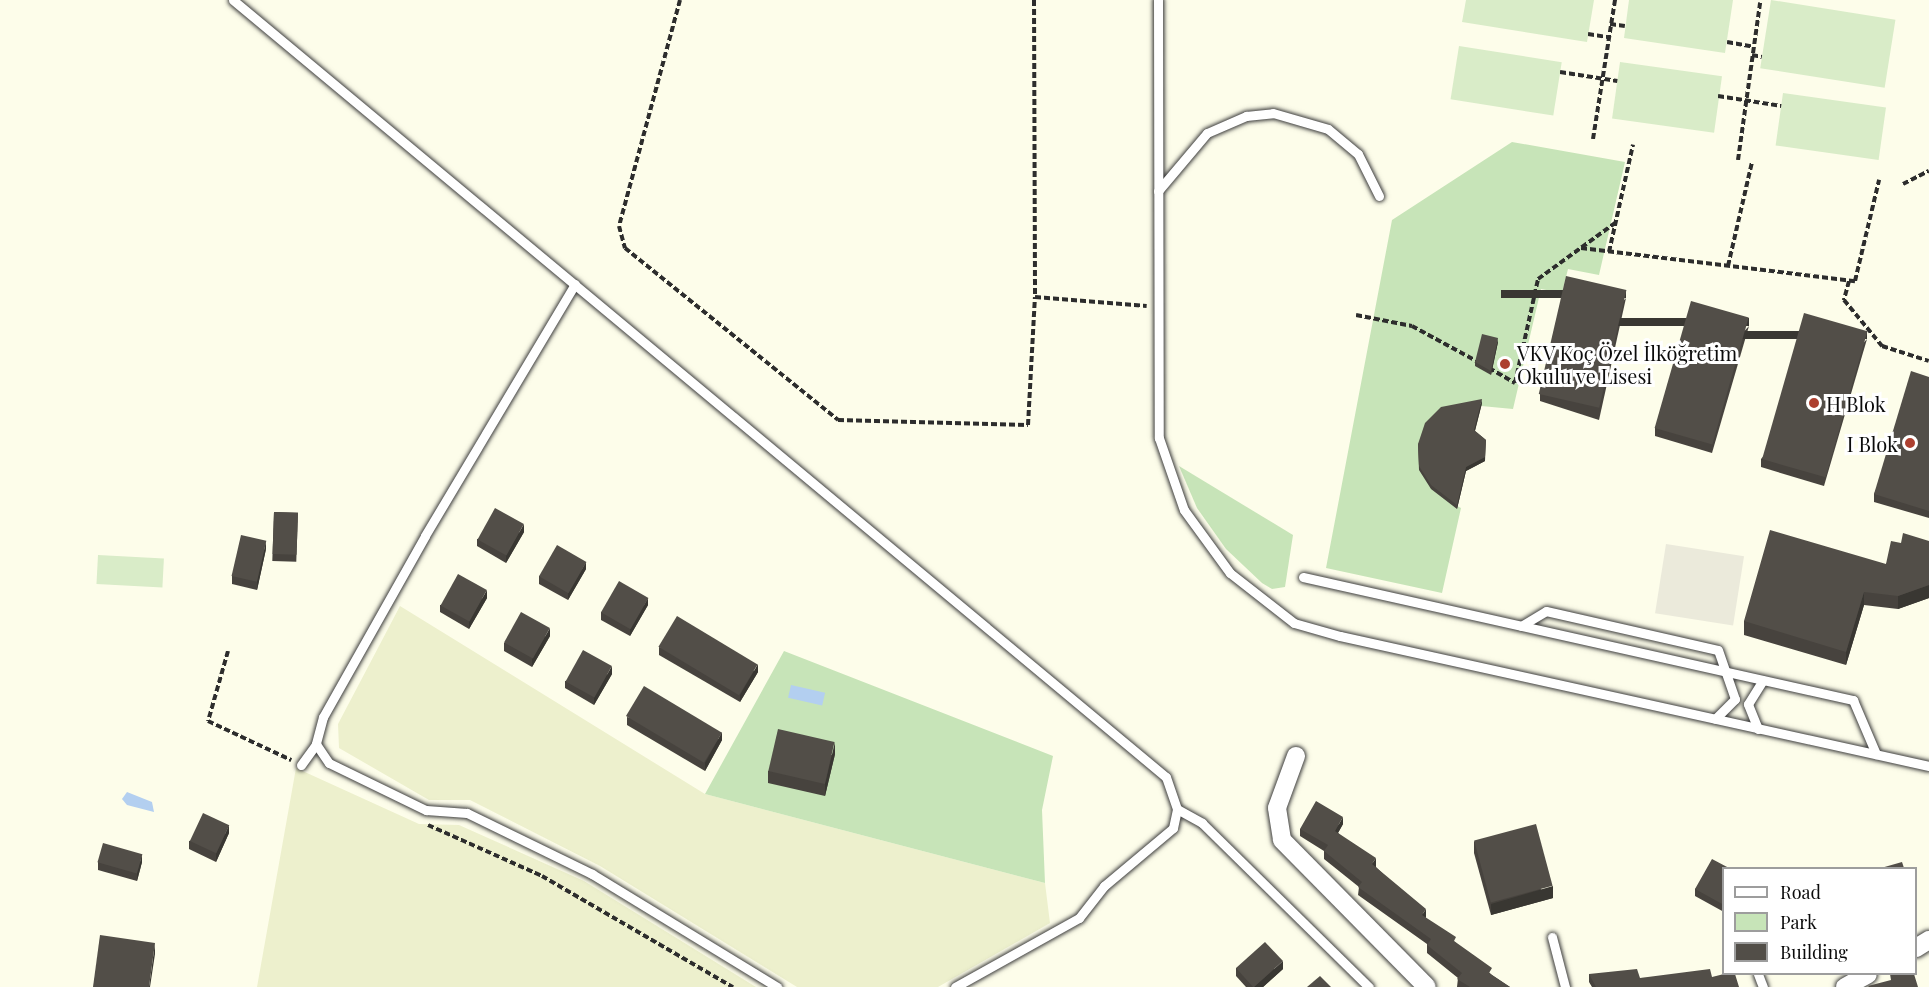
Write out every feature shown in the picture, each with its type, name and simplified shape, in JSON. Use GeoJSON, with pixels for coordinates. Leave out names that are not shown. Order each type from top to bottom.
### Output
{"type":"FeatureCollection","features":[{"type":"Feature","properties":{"kind":"street"},"geometry":{"type":"LineString","coordinates":[[1296,756],[1277,808],[1282,840],[1427,987]]}},
{"type":"Feature","properties":{"kind":"street"},"geometry":{"type":"LineString","coordinates":[[1845,987],[1866,975]]}},
{"type":"Feature","properties":{"kind":"lane"},"geometry":{"type":"LineString","coordinates":[[233,0],[1166,777],[1177,809],[1173,828],[1104,886],[1079,918],[955,987]]}},
{"type":"Feature","properties":{"kind":"lane"},"geometry":{"type":"LineString","coordinates":[[1158,0],[1159,438],[1184,510],[1230,573],[1294,623],[1929,766]]}},
{"type":"Feature","properties":{"kind":"lane"},"geometry":{"type":"LineString","coordinates":[[1158,191],[1207,133],[1246,116],[1273,113],[1328,129],[1358,154],[1379,196]]}},
{"type":"Feature","properties":{"kind":"lane"},"geometry":{"type":"LineString","coordinates":[[301,765],[316,744],[323,717],[419,546],[574,284]]}},
{"type":"Feature","properties":{"kind":"lane"},"geometry":{"type":"LineString","coordinates":[[1304,578],[1852,700],[1876,754]]}},
{"type":"Feature","properties":{"kind":"lane"},"geometry":{"type":"LineString","coordinates":[[1521,626],[1546,611],[1718,650],[1730,673],[1735,699],[1715,719]]}},
{"type":"Feature","properties":{"kind":"lane"},"geometry":{"type":"LineString","coordinates":[[1758,729],[1748,704],[1763,680]]}},
{"type":"Feature","properties":{"kind":"lane"},"geometry":{"type":"LineString","coordinates":[[316,744],[329,763],[426,810],[467,813],[592,874],[777,987]]}},
{"type":"Feature","properties":{"kind":"lane"},"geometry":{"type":"LineString","coordinates":[[1177,809],[1202,823],[1369,987]]}},
{"type":"Feature","properties":{"kind":"lane"},"geometry":{"type":"LineString","coordinates":[[1552,937],[1565,987]]}},
{"type":"Feature","properties":{"kind":"path"},"geometry":{"type":"LineString","coordinates":[[680,0],[619,226],[625,248],[838,420],[1028,425],[1035,297],[1034,0]]}},
{"type":"Feature","properties":{"kind":"path"},"geometry":{"type":"LineString","coordinates":[[1593,139],[1615,0]]}},
{"type":"Feature","properties":{"kind":"path"},"geometry":{"type":"LineString","coordinates":[[1738,160],[1760,3]]}},
{"type":"Feature","properties":{"kind":"path"},"geometry":{"type":"LineString","coordinates":[[1610,24],[1625,26]]}},
{"type":"Feature","properties":{"kind":"path"},"geometry":{"type":"LineString","coordinates":[[1588,34],[1608,37]]}},
{"type":"Feature","properties":{"kind":"path"},"geometry":{"type":"LineString","coordinates":[[1726,42],[1754,47]]}},
{"type":"Feature","properties":{"kind":"path"},"geometry":{"type":"LineString","coordinates":[[1752,55],[1762,57]]}},
{"type":"Feature","properties":{"kind":"path"},"geometry":{"type":"LineString","coordinates":[[1560,72],[1617,81]]}},
{"type":"Feature","properties":{"kind":"path"},"geometry":{"type":"LineString","coordinates":[[1718,96],[1781,106]]}},
{"type":"Feature","properties":{"kind":"path"},"geometry":{"type":"LineString","coordinates":[[1609,252],[1633,145]]}},
{"type":"Feature","properties":{"kind":"path"},"geometry":{"type":"LineString","coordinates":[[1728,266],[1752,162]]}},
{"type":"Feature","properties":{"kind":"path"},"geometry":{"type":"LineString","coordinates":[[1903,184],[1929,171]]}},
{"type":"Feature","properties":{"kind":"path"},"geometry":{"type":"LineString","coordinates":[[1581,248],[1856,281],[1879,180]]}},
{"type":"Feature","properties":{"kind":"path"},"geometry":{"type":"LineString","coordinates":[[1356,315],[1412,326],[1515,383],[1539,279],[1615,223]]}},
{"type":"Feature","properties":{"kind":"path"},"geometry":{"type":"LineString","coordinates":[[1849,281],[1844,300],[1882,346],[1929,362]]}},
{"type":"Feature","properties":{"kind":"path"},"geometry":{"type":"LineString","coordinates":[[1035,297],[1159,307]]}},
{"type":"Feature","properties":{"kind":"path"},"geometry":{"type":"LineString","coordinates":[[228,651],[208,721],[301,765]]}},
{"type":"Feature","properties":{"kind":"path"},"geometry":{"type":"LineString","coordinates":[[417,820],[542,876],[733,987]]}},
{"type":"Feature","properties":{"kind":"green space"},"geometry":{"type":"Polygon","coordinates":[[[1466,0],[1594,0],[1587,42],[1462,22],[1466,0]]]}},
{"type":"Feature","properties":{"kind":"green space"},"geometry":{"type":"Polygon","coordinates":[[[1629,0],[1733,0],[1725,53],[1624,38],[1629,0]]]}},
{"type":"Feature","properties":{"kind":"green space"},"geometry":{"type":"Polygon","coordinates":[[[1771,0],[1895,20],[1885,88],[1760,68],[1771,0]]]}},
{"type":"Feature","properties":{"kind":"green space"},"geometry":{"type":"Polygon","coordinates":[[[1459,46],[1562,62],[1553,116],[1451,99],[1459,46]]]}},
{"type":"Feature","properties":{"kind":"green space"},"geometry":{"type":"Polygon","coordinates":[[[1620,62],[1722,76],[1714,133],[1612,118],[1620,62]]]}},
{"type":"Feature","properties":{"kind":"green space"},"geometry":{"type":"Polygon","coordinates":[[[1783,93],[1886,107],[1879,160],[1776,145],[1783,93]]]}},
{"type":"Feature","properties":{"kind":"green space"},"geometry":{"type":"Polygon","coordinates":[[[1512,142],[1625,162],[1599,275],[1568,269],[1562,293],[1541,289],[1513,409],[1460,404],[1449,502],[1461,508],[1442,593],[1326,568],[1392,220],[1512,142]]]}},
{"type":"Feature","properties":{"kind":"green space"},"geometry":{"type":"Polygon","coordinates":[[[1179,466],[1293,535],[1285,587],[1272,589],[1262,583],[1226,549],[1197,508],[1179,466]]]}},
{"type":"Feature","properties":{"kind":"green space"},"geometry":{"type":"Polygon","coordinates":[[[98,555],[164,558],[162,587],[96,584],[98,555]]]}},
{"type":"Feature","properties":{"kind":"green space"},"geometry":{"type":"Polygon","coordinates":[[[400,606],[705,794],[1045,883],[1050,923],[938,987],[797,987],[600,866],[470,800],[429,800],[339,748],[338,724],[400,606]]]}},
{"type":"Feature","properties":{"kind":"green space"},"geometry":{"type":"Polygon","coordinates":[[[784,651],[1053,756],[1042,810],[1045,883],[705,794],[784,651]]]}},
{"type":"Feature","properties":{"kind":"green space"},"geometry":{"type":"Polygon","coordinates":[[[296,768],[419,824],[459,825],[584,881],[756,987],[257,987],[296,768]]]}},
{"type":"Feature","properties":{"kind":"shaded area"},"geometry":{"type":"Polygon","coordinates":[[[1666,544],[1744,556],[1733,625],[1655,613],[1666,544]]]}},
{"type":"Feature","properties":{"kind":"water"},"geometry":{"type":"Polygon","coordinates":[[[791,685],[825,693],[822,706],[788,698],[791,685]]]}},
{"type":"Feature","properties":{"kind":"water"},"geometry":{"type":"Polygon","coordinates":[[[127,792],[152,802],[154,812],[127,805],[122,799],[127,792]]]}},
{"type":"Feature","properties":{"kind":"building"},"geometry":{"type":"Polygon","coordinates":[[[1566,276],[1626,290],[1599,408],[1539,394],[1566,276]]]}},
{"type":"Feature","properties":{"kind":"building"},"geometry":{"type":"Polygon","coordinates":[[[1691,301],[1749,318],[1712,444],[1655,428],[1691,301]]]}},
{"type":"Feature","properties":{"kind":"building","name":"H Blok"},"geometry":{"type":"Polygon","coordinates":[[[1804,313],[1867,331],[1826,477],[1762,459],[1804,313]]]}},
{"type":"Feature","properties":{"kind":"building"},"geometry":{"type":"Polygon","coordinates":[[[1482,334],[1498,338],[1491,371],[1475,362],[1482,334]]]}},
{"type":"Feature","properties":{"kind":"building","name":"I Blok"},"geometry":{"type":"Polygon","coordinates":[[[1911,371],[1929,377],[1929,511],[1874,494],[1911,371]]]}},
{"type":"Feature","properties":{"kind":"building"},"geometry":{"type":"Polygon","coordinates":[[[1482,399],[1474,430],[1486,440],[1485,457],[1466,467],[1457,505],[1431,485],[1419,466],[1418,444],[1425,423],[1441,407],[1482,399]]]}},
{"type":"Feature","properties":{"kind":"building"},"geometry":{"type":"Polygon","coordinates":[[[495,508],[524,524],[506,555],[478,539],[495,508]]]}},
{"type":"Feature","properties":{"kind":"building"},"geometry":{"type":"Polygon","coordinates":[[[274,512],[298,513],[297,555],[273,554],[274,512]]]}},
{"type":"Feature","properties":{"kind":"building"},"geometry":{"type":"Polygon","coordinates":[[[1770,530],[1886,564],[1891,541],[1901,543],[1903,533],[1929,541],[1929,585],[1898,596],[1864,592],[1846,652],[1744,621],[1770,530]]]}},
{"type":"Feature","properties":{"kind":"building"},"geometry":{"type":"Polygon","coordinates":[[[241,535],[266,541],[257,582],[232,576],[241,535]]]}},
{"type":"Feature","properties":{"kind":"building"},"geometry":{"type":"Polygon","coordinates":[[[557,545],[586,562],[568,593],[539,576],[557,545]]]}},
{"type":"Feature","properties":{"kind":"building"},"geometry":{"type":"Polygon","coordinates":[[[458,574],[487,590],[469,621],[441,605],[458,574]]]}},
{"type":"Feature","properties":{"kind":"building"},"geometry":{"type":"Polygon","coordinates":[[[619,581],[648,598],[630,629],[601,612],[619,581]]]}},
{"type":"Feature","properties":{"kind":"building"},"geometry":{"type":"Polygon","coordinates":[[[521,612],[550,628],[533,659],[504,643],[521,612]]]}},
{"type":"Feature","properties":{"kind":"building"},"geometry":{"type":"Polygon","coordinates":[[[677,616],[758,664],[739,695],[658,647],[677,616]]]}},
{"type":"Feature","properties":{"kind":"building"},"geometry":{"type":"Polygon","coordinates":[[[583,650],[612,666],[594,697],[566,681],[583,650]]]}},
{"type":"Feature","properties":{"kind":"building"},"geometry":{"type":"Polygon","coordinates":[[[644,686],[722,733],[704,763],[626,716],[644,686]]]}},
{"type":"Feature","properties":{"kind":"building"},"geometry":{"type":"Polygon","coordinates":[[[778,729],[835,742],[825,784],[768,771],[778,729]]]}},
{"type":"Feature","properties":{"kind":"building"},"geometry":{"type":"Polygon","coordinates":[[[1316,801],[1343,817],[1335,831],[1376,858],[1372,864],[1426,909],[1422,915],[1456,937],[1454,941],[1492,968],[1489,973],[1510,987],[1470,987],[1457,979],[1462,973],[1427,945],[1431,939],[1358,887],[1362,882],[1324,851],[1328,845],[1300,829],[1316,801]]]}},
{"type":"Feature","properties":{"kind":"building"},"geometry":{"type":"Polygon","coordinates":[[[203,813],[229,825],[216,853],[190,841],[203,813]]]}},
{"type":"Feature","properties":{"kind":"building"},"geometry":{"type":"Polygon","coordinates":[[[1536,824],[1553,886],[1491,902],[1474,841],[1536,824]]]}},
{"type":"Feature","properties":{"kind":"building"},"geometry":{"type":"Polygon","coordinates":[[[103,843],[142,854],[137,874],[97,862],[103,843]]]}},
{"type":"Feature","properties":{"kind":"building"},"geometry":{"type":"Polygon","coordinates":[[[1712,859],[1727,867],[1722,867],[1722,904],[1695,889],[1712,859]]]}},
{"type":"Feature","properties":{"kind":"building"},"geometry":{"type":"Polygon","coordinates":[[[1902,862],[1904,867],[1884,867],[1902,862]]]}},
{"type":"Feature","properties":{"kind":"building"},"geometry":{"type":"Polygon","coordinates":[[[100,935],[155,943],[149,987],[93,987],[100,935]]]}},
{"type":"Feature","properties":{"kind":"building"},"geometry":{"type":"Polygon","coordinates":[[[1265,942],[1283,961],[1253,987],[1236,968],[1265,942]]]}},
{"type":"Feature","properties":{"kind":"building"},"geometry":{"type":"Polygon","coordinates":[[[1637,969],[1640,978],[1710,969],[1712,977],[1735,975],[1739,987],[1596,987],[1589,974],[1637,969]]]}},
{"type":"Feature","properties":{"kind":"building"},"geometry":{"type":"Polygon","coordinates":[[[1890,975],[1914,975],[1918,987],[1868,986],[1891,980],[1890,975]]]}},
{"type":"Feature","properties":{"kind":"building"},"geometry":{"type":"Polygon","coordinates":[[[1320,976],[1331,987],[1307,987],[1320,976]]]}},
{"type":"Feature","properties":{"kind":"place","name":"VKV Koç Özel İlköğretim Okulu ve Lisesi"},"geometry":{"type":"Point","coordinates":[1505,364]}},
{"type":"Feature","properties":{"kind":"place","name":"H Blok"},"geometry":{"type":"Point","coordinates":[1814,403]}},
{"type":"Feature","properties":{"kind":"place","name":"I Blok"},"geometry":{"type":"Point","coordinates":[1910,443]}}]}
